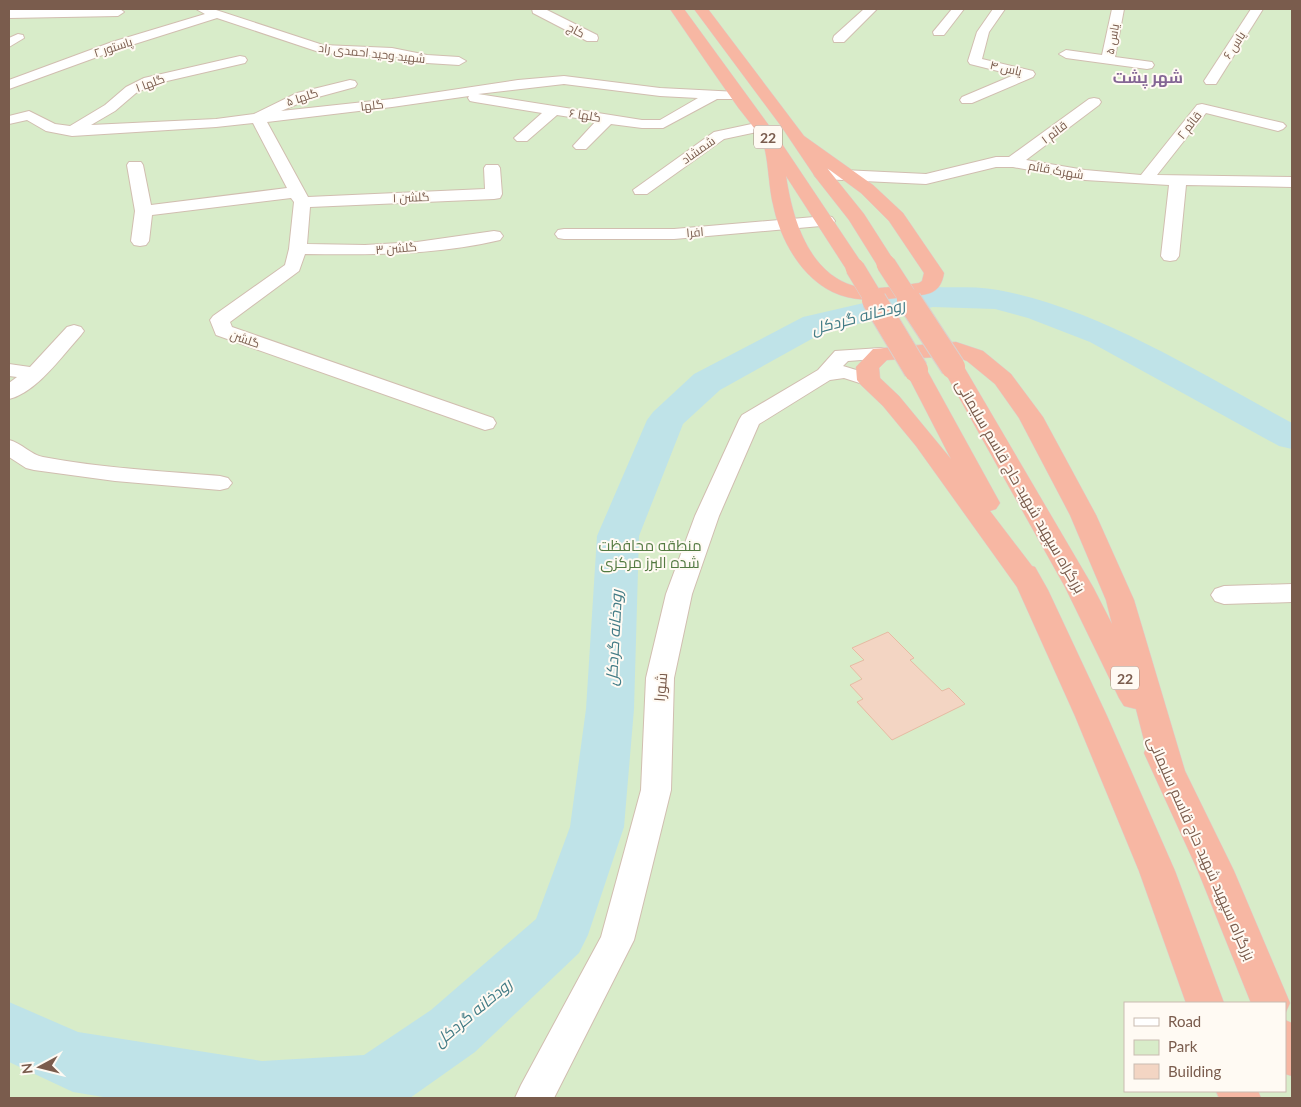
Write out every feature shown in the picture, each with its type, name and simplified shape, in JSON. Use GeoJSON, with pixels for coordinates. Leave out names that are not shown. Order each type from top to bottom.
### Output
{"type":"FeatureCollection","features":[{"type":"Feature","properties":{"kind":"highway","name":"22"},"geometry":{"type":"LineString","coordinates":[[677,9],[767,135],[826,221],[855,268],[916,370],[1034,590],[1091,716],[1157,872],[1205,1002]]}},
{"type":"Feature","properties":{"kind":"highway","name":"بزرگراه سپهبد شهید حاج قاسم سلیمانی"},"geometry":{"type":"LineString","coordinates":[[701,9],[822,174],[857,218],[953,367],[1079,587],[1216,871],[1270,1002]]}},
{"type":"Feature","properties":{"kind":"highway"},"geometry":{"type":"LineString","coordinates":[[767,135],[787,224],[793,238],[810,263],[827,280],[843,289],[859,294],[925,288],[932,284],[934,273],[896,216],[867,189],[798,139]]}},
{"type":"Feature","properties":{"kind":"highway"},"geometry":{"type":"LineString","coordinates":[[1034,590],[925,441],[891,401],[869,380],[867,367],[881,354],[956,348],[975,356],[1003,379],[1031,417],[1083,515],[1120,600],[1168,770]]}},
{"type":"Feature","properties":{"kind":"highway"},"geometry":{"type":"LineString","coordinates":[[1286,1041],[1292,1057]]}},
{"type":"Feature","properties":{"kind":"street","name":"شهید وحید احمدی راد"},"geometry":{"type":"LineString","coordinates":[[202,9],[322,49],[392,52],[427,59],[459,61]]}},
{"type":"Feature","properties":{"kind":"street","name":"کاج"},"geometry":{"type":"LineString","coordinates":[[540,9],[537,10],[592,38]]}},
{"type":"Feature","properties":{"kind":"street"},"geometry":{"type":"LineString","coordinates":[[839,39],[871,9]]}},
{"type":"Feature","properties":{"kind":"street"},"geometry":{"type":"LineString","coordinates":[[939,32],[958,9]]}},
{"type":"Feature","properties":{"kind":"street","name":"یاس ۴"},"geometry":{"type":"LineString","coordinates":[[967,100],[1028,74],[975,61],[983,32],[999,9]]}},
{"type":"Feature","properties":{"kind":"street","name":"یاس ۵"},"geometry":{"type":"LineString","coordinates":[[1118,9],[1108,60],[1147,65]]}},
{"type":"Feature","properties":{"kind":"street","name":"یاس ۶"},"geometry":{"type":"LineString","coordinates":[[1210,81],[1258,9]]}},
{"type":"Feature","properties":{"kind":"street"},"geometry":{"type":"LineString","coordinates":[[9,14],[118,12]]}},
{"type":"Feature","properties":{"kind":"street","name":"پاستور ۲"},"geometry":{"type":"LineString","coordinates":[[9,85],[117,45],[218,14]]}},
{"type":"Feature","properties":{"kind":"street"},"geometry":{"type":"LineString","coordinates":[[1066,54],[1108,60]]}},
{"type":"Feature","properties":{"kind":"street","name":"گلها ۱"},"geometry":{"type":"LineString","coordinates":[[72,131],[110,108],[131,90],[149,81],[240,60]]}},
{"type":"Feature","properties":{"kind":"street","name":"گلها"},"geometry":{"type":"LineString","coordinates":[[9,120],[29,115],[52,128],[72,131],[216,122],[518,84],[564,80],[660,92],[738,96]]}},
{"type":"Feature","properties":{"kind":"street","name":"گلها ۵"},"geometry":{"type":"LineString","coordinates":[[258,118],[280,104],[305,94],[350,84]]}},
{"type":"Feature","properties":{"kind":"street","name":"گلها ۶"},"geometry":{"type":"LineString","coordinates":[[450,94],[642,124],[663,124],[714,95]]}},
{"type":"Feature","properties":{"kind":"street","name":"قائم ۱"},"geometry":{"type":"LineString","coordinates":[[1013,162],[1094,102]]}},
{"type":"Feature","properties":{"kind":"street","name":"قائم ۲"},"geometry":{"type":"LineString","coordinates":[[1145,180],[1202,108],[1278,126]]}},
{"type":"Feature","properties":{"kind":"street"},"geometry":{"type":"LineString","coordinates":[[522,138],[554,110]]}},
{"type":"Feature","properties":{"kind":"street"},"geometry":{"type":"LineString","coordinates":[[144,211],[299,197],[258,118]]}},
{"type":"Feature","properties":{"kind":"street"},"geometry":{"type":"LineString","coordinates":[[581,146],[608,118]]}},
{"type":"Feature","properties":{"kind":"street","name":"شمشاد"},"geometry":{"type":"LineString","coordinates":[[641,190],[719,135],[767,135]]}},
{"type":"Feature","properties":{"kind":"street","name":"شهرک قائم"},"geometry":{"type":"LineString","coordinates":[[822,174],[926,179],[996,162],[1013,162],[1085,175],[1145,180],[1292,182]]}},
{"type":"Feature","properties":{"kind":"street"},"geometry":{"type":"LineString","coordinates":[[135,165],[144,211],[140,241]]}},
{"type":"Feature","properties":{"kind":"street","name":"گلشن ۱"},"geometry":{"type":"LineString","coordinates":[[299,197],[494,194],[492,168]]}},
{"type":"Feature","properties":{"kind":"street"},"geometry":{"type":"LineString","coordinates":[[1170,256],[1178,181]]}},
{"type":"Feature","properties":{"kind":"street","name":"گلشن"},"geometry":{"type":"LineString","coordinates":[[299,197],[298,249],[293,266],[220,320],[223,331],[485,423]]}},
{"type":"Feature","properties":{"kind":"street","name":"افرا"},"geometry":{"type":"LineString","coordinates":[[564,234],[674,234],[826,221]]}},
{"type":"Feature","properties":{"kind":"street","name":"گلشن ۳"},"geometry":{"type":"LineString","coordinates":[[298,249],[365,250],[417,247],[494,236]]}},
{"type":"Feature","properties":{"kind":"street"},"geometry":{"type":"LineString","coordinates":[[9,393],[35,374],[74,332]]}},
{"type":"Feature","properties":{"kind":"street","name":"شورا"},"geometry":{"type":"LineString","coordinates":[[534,1098],[617,940],[656,790],[660,678],[679,594],[707,516],[750,420],[825,374],[842,355],[881,354]]}},
{"type":"Feature","properties":{"kind":"street"},"geometry":{"type":"LineString","coordinates":[[9,370],[35,374]]}},
{"type":"Feature","properties":{"kind":"street"},"geometry":{"type":"LineString","coordinates":[[825,374],[845,372],[869,380]]}},
{"type":"Feature","properties":{"kind":"street"},"geometry":{"type":"LineString","coordinates":[[9,447],[34,463],[115,474],[220,484]]}},
{"type":"Feature","properties":{"kind":"street"},"geometry":{"type":"LineString","coordinates":[[1224,596],[1292,594]]}},
{"type":"Feature","properties":{"kind":"green space","name":"منطقه محافظت شده البرز مرکزی"},"geometry":{"type":"Polygon","coordinates":[[[9,9],[1292,9],[1292,1098],[9,1098],[9,9]]]}},
{"type":"Feature","properties":{"kind":"building"},"geometry":{"type":"Polygon","coordinates":[[[888,632],[914,658],[910,660],[942,691],[949,688],[965,704],[892,740],[857,702],[863,699],[850,685],[862,679],[850,666],[864,660],[852,648],[888,632]]]}},
{"type":"Feature","properties":{"kind":"waterway","name":"رودخانه گردکل"},"geometry":{"type":"LineString","coordinates":[[9,1031],[73,1062],[262,1092],[374,1086],[453,1031],[559,935],[597,827],[610,709],[618,536],[666,420],[707,382],[815,324],[933,297],[996,299],[1040,311],[1102,335],[1292,438]]}},
{"type":"Feature","properties":{"kind":"district","name":"شهر پشت"},"geometry":{"type":"Point","coordinates":[1148,76]}}]}
